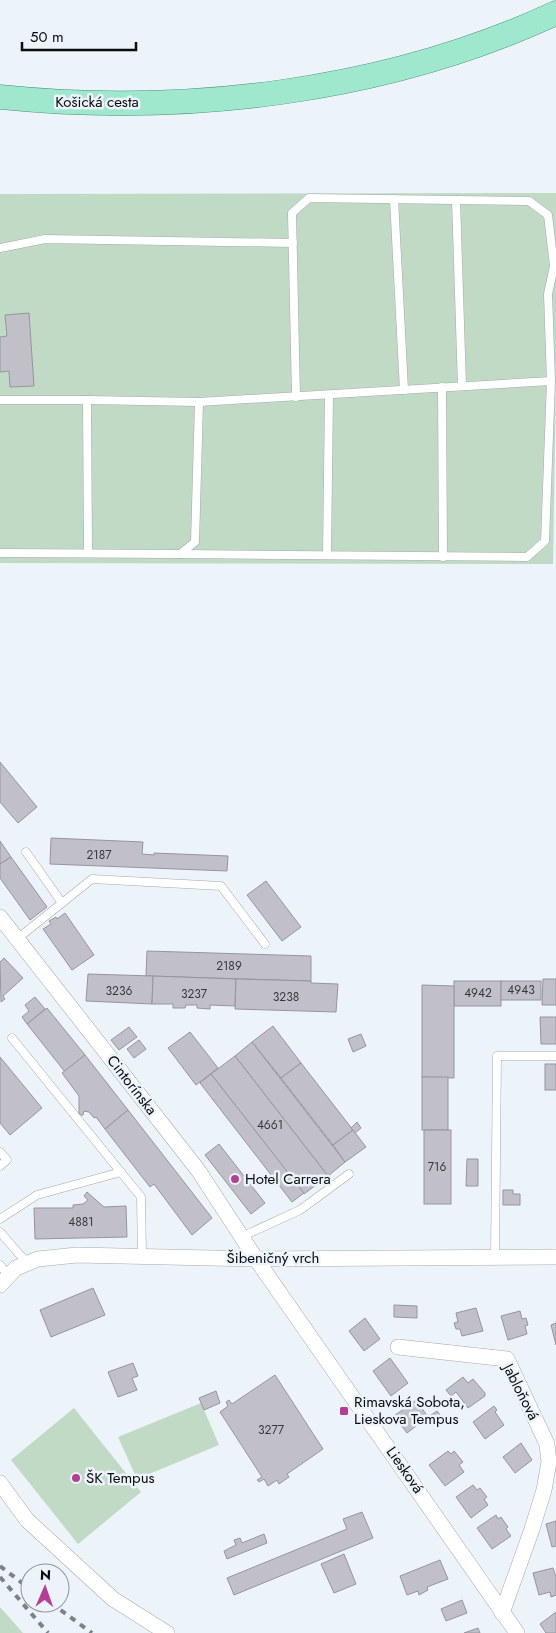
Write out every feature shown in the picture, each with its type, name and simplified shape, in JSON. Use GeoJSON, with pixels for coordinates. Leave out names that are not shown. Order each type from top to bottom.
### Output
{"type":"FeatureCollection","features":[{"type":"Feature","properties":{"kind":"main road","name":"Košická cesta"},"geometry":{"type":"LineString","coordinates":[[0,98],[75,103],[194,100],[292,90],[393,70],[444,56],[556,13]]}},
{"type":"Feature","properties":{"kind":"street","name":"Cintorínska"},"geometry":{"type":"LineString","coordinates":[[0,917],[198,1170],[256,1259]]}},
{"type":"Feature","properties":{"kind":"street","name":"Šibeničný vrch"},"geometry":{"type":"LineString","coordinates":[[3,1275],[38,1259],[77,1255],[256,1259],[556,1257]]}},
{"type":"Feature","properties":{"kind":"street","name":"Liesková"},"geometry":{"type":"LineString","coordinates":[[256,1259],[517,1633]]}},
{"type":"Feature","properties":{"kind":"street","name":"Jabloňová"},"geometry":{"type":"LineString","coordinates":[[398,1347],[507,1360],[547,1444],[549,1462],[544,1490],[502,1613]]}},
{"type":"Feature","properties":{"kind":"street"},"geometry":{"type":"LineString","coordinates":[[0,1483],[27,1520],[114,1599],[167,1633]]}},
{"type":"Feature","properties":{"kind":"lane"},"geometry":{"type":"LineString","coordinates":[[0,553],[527,557],[545,541],[550,381],[548,294],[554,266],[548,215],[529,201],[309,198],[292,213],[296,397]]}},
{"type":"Feature","properties":{"kind":"lane"},"geometry":{"type":"LineString","coordinates":[[394,199],[404,390]]}},
{"type":"Feature","properties":{"kind":"lane"},"geometry":{"type":"LineString","coordinates":[[456,200],[462,386]]}},
{"type":"Feature","properties":{"kind":"lane"},"geometry":{"type":"LineString","coordinates":[[0,248],[45,240],[293,242]]}},
{"type":"Feature","properties":{"kind":"lane"},"geometry":{"type":"LineString","coordinates":[[0,400],[199,402],[550,381]]}},
{"type":"Feature","properties":{"kind":"lane"},"geometry":{"type":"LineString","coordinates":[[442,387],[443,557]]}},
{"type":"Feature","properties":{"kind":"lane"},"geometry":{"type":"LineString","coordinates":[[327,555],[329,395]]}},
{"type":"Feature","properties":{"kind":"lane"},"geometry":{"type":"LineString","coordinates":[[87,400],[88,553]]}},
{"type":"Feature","properties":{"kind":"lane"},"geometry":{"type":"LineString","coordinates":[[180,554],[195,542],[199,402]]}},
{"type":"Feature","properties":{"kind":"lane"},"geometry":{"type":"LineString","coordinates":[[26,852],[62,903]]}},
{"type":"Feature","properties":{"kind":"lane"},"geometry":{"type":"LineString","coordinates":[[17,939],[92,879],[221,886],[265,944]]}},
{"type":"Feature","properties":{"kind":"lane"},"geometry":{"type":"LineString","coordinates":[[12,1038],[141,1197],[142,1256]]}},
{"type":"Feature","properties":{"kind":"lane"},"geometry":{"type":"LineString","coordinates":[[495,1257],[498,1056],[556,1056]]}},
{"type":"Feature","properties":{"kind":"lane"},"geometry":{"type":"LineString","coordinates":[[0,1152],[7,1160],[0,1166]]}},
{"type":"Feature","properties":{"kind":"lane"},"geometry":{"type":"LineString","coordinates":[[0,1219],[37,1195],[121,1172]]}},
{"type":"Feature","properties":{"kind":"lane"},"geometry":{"type":"LineString","coordinates":[[242,1237],[300,1210],[349,1174]]}},
{"type":"Feature","properties":{"kind":"lane"},"geometry":{"type":"LineString","coordinates":[[0,1232],[27,1263]]}},
{"type":"Feature","properties":{"kind":"green space"},"geometry":{"type":"Polygon","coordinates":[[[556,193],[556,382],[553,564],[0,563],[0,194],[556,193]]]}},
{"type":"Feature","properties":{"kind":"green space"},"geometry":{"type":"Polygon","coordinates":[[[201,1403],[219,1445],[137,1479],[118,1437],[201,1403]]]}},
{"type":"Feature","properties":{"kind":"green space"},"geometry":{"type":"Polygon","coordinates":[[[74,1408],[141,1492],[78,1544],[11,1460],[74,1408]]]}},
{"type":"Feature","properties":{"kind":"green space"},"geometry":{"type":"Polygon","coordinates":[[[0,1607],[23,1633],[0,1633],[0,1607]]]}},
{"type":"Feature","properties":{"kind":"building"},"geometry":{"type":"Polygon","coordinates":[[[29,313],[34,386],[10,387],[9,371],[0,372],[0,337],[7,336],[5,315],[29,313]]]}},
{"type":"Feature","properties":{"kind":"building"},"geometry":{"type":"Polygon","coordinates":[[[0,762],[37,807],[18,823],[0,802],[0,762]]]}},
{"type":"Feature","properties":{"kind":"building"},"geometry":{"type":"Polygon","coordinates":[[[51,838],[143,842],[142,854],[228,856],[227,871],[50,864],[51,838]]]}},
{"type":"Feature","properties":{"kind":"building"},"geometry":{"type":"Polygon","coordinates":[[[0,841],[11,857],[0,864],[0,841]]]}},
{"type":"Feature","properties":{"kind":"building"},"geometry":{"type":"Polygon","coordinates":[[[11,857],[47,907],[30,920],[0,878],[0,864],[11,857]]]}},
{"type":"Feature","properties":{"kind":"building"},"geometry":{"type":"Polygon","coordinates":[[[266,881],[301,927],[282,941],[247,895],[266,881]]]}},
{"type":"Feature","properties":{"kind":"building"},"geometry":{"type":"Polygon","coordinates":[[[65,913],[94,955],[72,970],[43,929],[51,924],[49,921],[56,917],[57,919],[65,913]]]}},
{"type":"Feature","properties":{"kind":"building"},"geometry":{"type":"Polygon","coordinates":[[[147,951],[311,956],[311,981],[146,976],[147,951]]]}},
{"type":"Feature","properties":{"kind":"building"},"geometry":{"type":"Polygon","coordinates":[[[4,958],[23,978],[3,996],[5,999],[1,1002],[0,962],[4,958]]]}},
{"type":"Feature","properties":{"kind":"building"},"geometry":{"type":"Polygon","coordinates":[[[88,974],[153,976],[152,1004],[86,1001],[88,974]]]}},
{"type":"Feature","properties":{"kind":"building"},"geometry":{"type":"Polygon","coordinates":[[[153,976],[236,979],[235,1006],[210,1005],[210,1009],[197,1008],[197,1005],[173,1008],[173,1004],[152,1004],[153,976]]]}},
{"type":"Feature","properties":{"kind":"building"},"geometry":{"type":"Polygon","coordinates":[[[236,979],[311,981],[311,983],[338,984],[336,1012],[235,1009],[236,979]]]}},
{"type":"Feature","properties":{"kind":"building"},"geometry":{"type":"Polygon","coordinates":[[[543,979],[556,979],[556,1005],[542,1005],[543,979]]]}},
{"type":"Feature","properties":{"kind":"building"},"geometry":{"type":"Polygon","coordinates":[[[454,981],[501,981],[501,1006],[454,1006],[454,981]]]}},
{"type":"Feature","properties":{"kind":"building"},"geometry":{"type":"Polygon","coordinates":[[[501,981],[541,981],[541,1000],[501,1000],[501,981]]]}},
{"type":"Feature","properties":{"kind":"building"},"geometry":{"type":"Polygon","coordinates":[[[422,985],[454,986],[454,1078],[422,1077],[422,985]]]}},
{"type":"Feature","properties":{"kind":"building"},"geometry":{"type":"Polygon","coordinates":[[[35,997],[45,1009],[27,1024],[22,1017],[29,1011],[25,1005],[35,997]]]}},
{"type":"Feature","properties":{"kind":"building"},"geometry":{"type":"Polygon","coordinates":[[[47,1008],[85,1055],[65,1072],[27,1024],[47,1008]]]}},
{"type":"Feature","properties":{"kind":"building"},"geometry":{"type":"Polygon","coordinates":[[[540,1017],[556,1017],[556,1044],[541,1044],[540,1017]]]}},
{"type":"Feature","properties":{"kind":"building"},"geometry":{"type":"Polygon","coordinates":[[[273,1026],[301,1063],[281,1078],[252,1042],[273,1026]]]}},
{"type":"Feature","properties":{"kind":"building"},"geometry":{"type":"Polygon","coordinates":[[[129,1027],[137,1037],[119,1050],[111,1040],[129,1027]]]}},
{"type":"Feature","properties":{"kind":"building"},"geometry":{"type":"Polygon","coordinates":[[[190,1032],[218,1068],[196,1085],[168,1048],[190,1032]]]}},
{"type":"Feature","properties":{"kind":"building"},"geometry":{"type":"Polygon","coordinates":[[[361,1034],[366,1046],[353,1052],[348,1039],[361,1034]]]}},
{"type":"Feature","properties":{"kind":"building"},"geometry":{"type":"Polygon","coordinates":[[[139,1040],[146,1049],[134,1058],[127,1049],[139,1040]]]}},
{"type":"Feature","properties":{"kind":"building"},"geometry":{"type":"Polygon","coordinates":[[[252,1042],[345,1162],[328,1176],[235,1056],[252,1042]]]}},
{"type":"Feature","properties":{"kind":"building"},"geometry":{"type":"Polygon","coordinates":[[[85,1055],[128,1110],[105,1129],[96,1117],[94,1118],[89,1112],[84,1111],[83,1115],[79,1115],[79,1096],[62,1073],[85,1055]]]}},
{"type":"Feature","properties":{"kind":"building"},"geometry":{"type":"Polygon","coordinates":[[[235,1056],[328,1176],[304,1194],[211,1074],[235,1056]]]}},
{"type":"Feature","properties":{"kind":"building"},"geometry":{"type":"Polygon","coordinates":[[[0,1057],[42,1108],[10,1135],[0,1123],[0,1057]]]}},
{"type":"Feature","properties":{"kind":"building"},"geometry":{"type":"Polygon","coordinates":[[[301,1063],[353,1130],[333,1145],[281,1078],[301,1063]]]}},
{"type":"Feature","properties":{"kind":"building"},"geometry":{"type":"Polygon","coordinates":[[[545,1064],[556,1064],[556,1090],[545,1090],[545,1064]]]}},
{"type":"Feature","properties":{"kind":"building"},"geometry":{"type":"Polygon","coordinates":[[[211,1074],[304,1193],[292,1202],[200,1083],[211,1074]]]}},
{"type":"Feature","properties":{"kind":"building"},"geometry":{"type":"Polygon","coordinates":[[[422,1077],[448,1077],[448,1130],[422,1130],[422,1077]]]}},
{"type":"Feature","properties":{"kind":"building"},"geometry":{"type":"Polygon","coordinates":[[[128,1110],[212,1218],[192,1235],[154,1184],[150,1187],[105,1129],[128,1110]]]}},
{"type":"Feature","properties":{"kind":"building"},"geometry":{"type":"Polygon","coordinates":[[[357,1122],[361,1128],[355,1133],[351,1128],[357,1122]]]}},
{"type":"Feature","properties":{"kind":"building"},"geometry":{"type":"Polygon","coordinates":[[[353,1130],[366,1147],[345,1162],[333,1145],[353,1130]]]}},
{"type":"Feature","properties":{"kind":"building"},"geometry":{"type":"Polygon","coordinates":[[[424,1130],[451,1130],[451,1204],[424,1204],[424,1130]]]}},
{"type":"Feature","properties":{"kind":"building","name":"Hotel Carrera"},"geometry":{"type":"Polygon","coordinates":[[[219,1144],[265,1203],[251,1214],[205,1155],[219,1144]]]}},
{"type":"Feature","properties":{"kind":"building"},"geometry":{"type":"Polygon","coordinates":[[[467,1159],[478,1159],[478,1186],[466,1186],[467,1159]]]}},
{"type":"Feature","properties":{"kind":"building"},"geometry":{"type":"Polygon","coordinates":[[[503,1190],[513,1190],[513,1194],[520,1194],[520,1205],[503,1205],[503,1190]]]}},
{"type":"Feature","properties":{"kind":"building"},"geometry":{"type":"Polygon","coordinates":[[[87,1192],[104,1207],[126,1206],[127,1237],[35,1239],[34,1208],[73,1208],[73,1205],[83,1204],[88,1200],[84,1196],[87,1192]]]}},
{"type":"Feature","properties":{"kind":"building"},"geometry":{"type":"Polygon","coordinates":[[[93,1288],[105,1315],[51,1337],[40,1310],[93,1288]]]}},
{"type":"Feature","properties":{"kind":"building"},"geometry":{"type":"Polygon","coordinates":[[[394,1305],[417,1306],[417,1318],[394,1317],[394,1305]]]}},
{"type":"Feature","properties":{"kind":"building"},"geometry":{"type":"Polygon","coordinates":[[[476,1308],[483,1331],[462,1336],[460,1329],[456,1329],[454,1323],[458,1322],[456,1313],[476,1308]]]}},
{"type":"Feature","properties":{"kind":"building"},"geometry":{"type":"Polygon","coordinates":[[[520,1311],[522,1319],[526,1318],[528,1325],[525,1326],[527,1334],[508,1340],[501,1316],[520,1311]]]}},
{"type":"Feature","properties":{"kind":"building"},"geometry":{"type":"Polygon","coordinates":[[[365,1318],[380,1339],[364,1351],[349,1331],[365,1318]]]}},
{"type":"Feature","properties":{"kind":"building"},"geometry":{"type":"Polygon","coordinates":[[[556,1323],[556,1345],[551,1325],[556,1323]]]}},
{"type":"Feature","properties":{"kind":"building"},"geometry":{"type":"Polygon","coordinates":[[[390,1358],[408,1383],[391,1396],[373,1371],[390,1358]]]}},
{"type":"Feature","properties":{"kind":"building"},"geometry":{"type":"Polygon","coordinates":[[[133,1363],[138,1376],[132,1378],[137,1390],[118,1397],[108,1372],[133,1363]]]}},
{"type":"Feature","properties":{"kind":"building"},"geometry":{"type":"Polygon","coordinates":[[[275,1375],[323,1449],[287,1474],[289,1477],[279,1484],[277,1480],[268,1486],[264,1479],[259,1482],[257,1480],[262,1477],[220,1412],[228,1406],[226,1402],[229,1400],[232,1404],[275,1375]]]}},
{"type":"Feature","properties":{"kind":"building"},"geometry":{"type":"Polygon","coordinates":[[[463,1377],[468,1383],[473,1379],[485,1393],[485,1396],[468,1408],[456,1392],[451,1396],[446,1390],[463,1377]]]}},
{"type":"Feature","properties":{"kind":"building"},"geometry":{"type":"Polygon","coordinates":[[[216,1391],[220,1403],[204,1410],[199,1398],[216,1391]]]}},
{"type":"Feature","properties":{"kind":"building"},"geometry":{"type":"Polygon","coordinates":[[[416,1400],[428,1417],[407,1433],[394,1416],[416,1400]]]}},
{"type":"Feature","properties":{"kind":"building"},"geometry":{"type":"Polygon","coordinates":[[[494,1406],[497,1410],[495,1412],[504,1425],[485,1439],[473,1422],[494,1406]]]}},
{"type":"Feature","properties":{"kind":"building"},"geometry":{"type":"Polygon","coordinates":[[[437,1411],[444,1420],[436,1427],[428,1417],[437,1411]]]}},
{"type":"Feature","properties":{"kind":"building"},"geometry":{"type":"Polygon","coordinates":[[[521,1443],[532,1460],[515,1473],[503,1457],[521,1443]]]}},
{"type":"Feature","properties":{"kind":"building"},"geometry":{"type":"Polygon","coordinates":[[[448,1451],[451,1454],[454,1451],[463,1462],[459,1465],[464,1472],[445,1486],[429,1465],[448,1451]]]}},
{"type":"Feature","properties":{"kind":"building"},"geometry":{"type":"Polygon","coordinates":[[[473,1485],[477,1490],[480,1488],[487,1497],[484,1499],[488,1505],[471,1518],[456,1497],[473,1485]]]}},
{"type":"Feature","properties":{"kind":"building"},"geometry":{"type":"Polygon","coordinates":[[[362,1512],[373,1538],[234,1595],[227,1578],[347,1529],[343,1519],[362,1512]]]}},
{"type":"Feature","properties":{"kind":"building"},"geometry":{"type":"Polygon","coordinates":[[[496,1515],[498,1519],[501,1517],[508,1527],[506,1529],[511,1536],[492,1549],[477,1528],[496,1515]]]}},
{"type":"Feature","properties":{"kind":"building"},"geometry":{"type":"Polygon","coordinates":[[[556,1521],[556,1546],[552,1547],[546,1524],[556,1521]]]}},
{"type":"Feature","properties":{"kind":"building"},"geometry":{"type":"Polygon","coordinates":[[[264,1534],[267,1543],[227,1559],[224,1551],[236,1545],[234,1540],[240,1538],[242,1543],[264,1534]]]}},
{"type":"Feature","properties":{"kind":"building"},"geometry":{"type":"Polygon","coordinates":[[[344,1554],[356,1584],[334,1593],[321,1564],[344,1554]]]}},
{"type":"Feature","properties":{"kind":"building"},"geometry":{"type":"Polygon","coordinates":[[[440,1560],[448,1579],[427,1587],[428,1590],[419,1595],[418,1591],[407,1595],[400,1576],[440,1560]]]}},
{"type":"Feature","properties":{"kind":"building"},"geometry":{"type":"Polygon","coordinates":[[[553,1568],[556,1577],[556,1595],[551,1597],[550,1592],[539,1595],[533,1573],[553,1568]]]}},
{"type":"Feature","properties":{"kind":"building"},"geometry":{"type":"Polygon","coordinates":[[[462,1600],[467,1613],[446,1621],[441,1609],[462,1600]]]}},
{"type":"Feature","properties":{"kind":"building"},"geometry":{"type":"Polygon","coordinates":[[[556,1612],[556,1633],[546,1633],[540,1624],[556,1612]]]}},
{"type":"Feature","properties":{"kind":"building"},"geometry":{"type":"Polygon","coordinates":[[[478,1628],[480,1633],[464,1633],[478,1628]]]}},
{"type":"Feature","properties":{"kind":"railway"},"geometry":{"type":"LineString","coordinates":[[0,1566],[20,1581]]}},
{"type":"Feature","properties":{"kind":"railway"},"geometry":{"type":"LineString","coordinates":[[0,1577],[48,1633]]}},
{"type":"Feature","properties":{"kind":"railway"},"geometry":{"type":"LineString","coordinates":[[65,1613],[92,1633]]}},
{"type":"Feature","properties":{"kind":"place","name":"Hotel Carrera"},"geometry":{"type":"Point","coordinates":[235,1179]}},
{"type":"Feature","properties":{"kind":"place","name":"Rimavská Sobota, Lieskova Tempus"},"geometry":{"type":"Point","coordinates":[344,1411]}},
{"type":"Feature","properties":{"kind":"place","name":"ŠK Tempus"},"geometry":{"type":"Point","coordinates":[76,1478]}}]}
